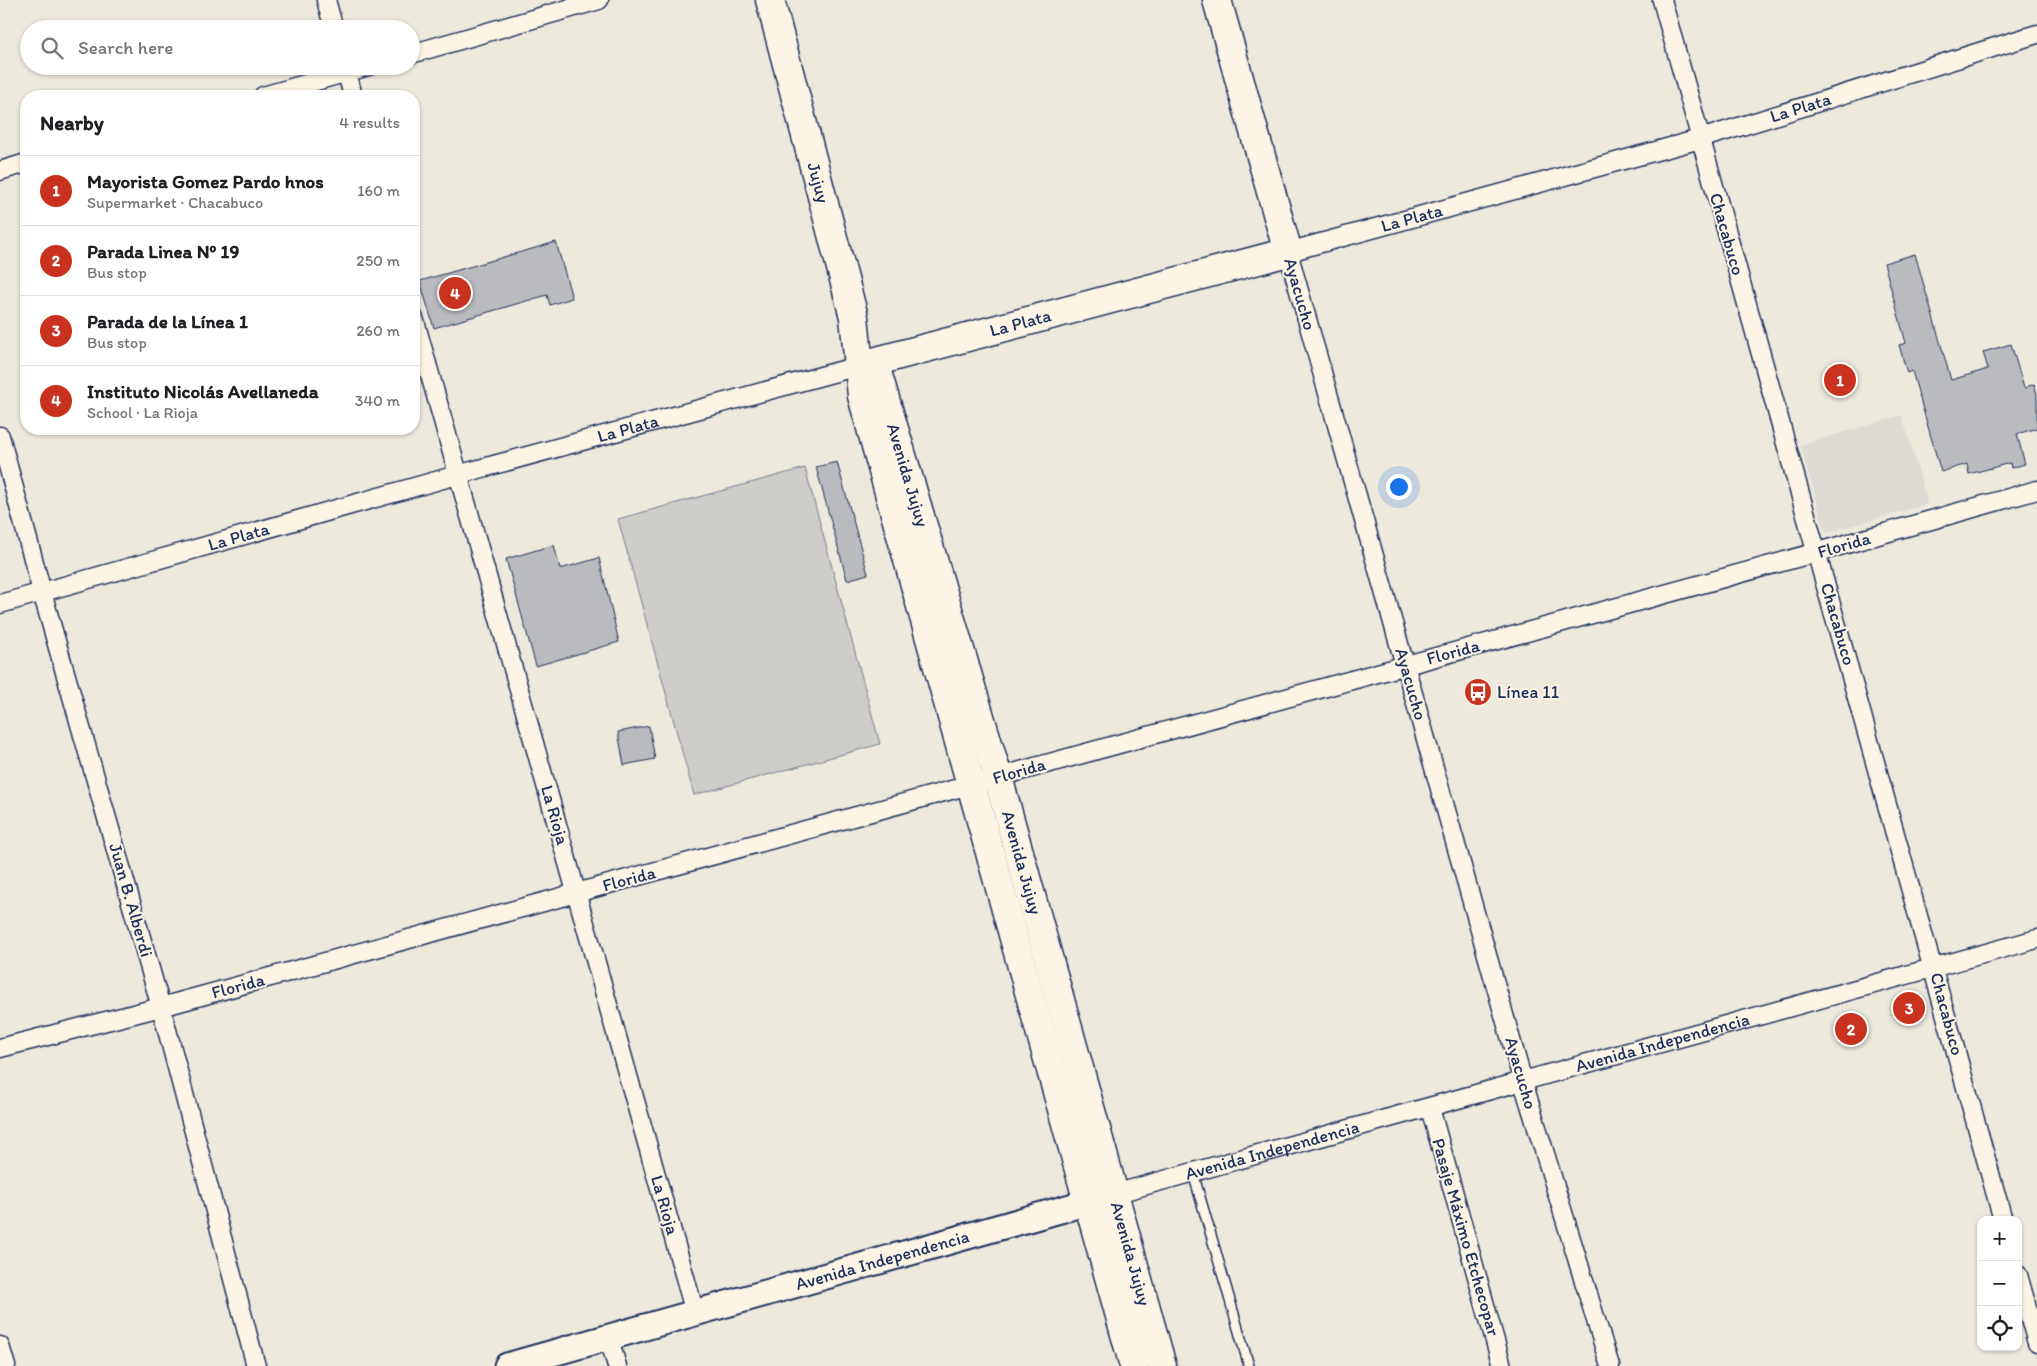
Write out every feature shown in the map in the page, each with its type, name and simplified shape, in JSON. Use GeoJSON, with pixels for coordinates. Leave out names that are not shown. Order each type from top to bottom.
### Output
{"type":"FeatureCollection","features":[{"type":"Feature","properties":{"kind":"main road","name":"Jujuy"},"geometry":{"type":"LineString","coordinates":[[770,0],[866,364]]}},
{"type":"Feature","properties":{"kind":"main road","name":"Ayacucho"},"geometry":{"type":"LineString","coordinates":[[1217,0],[1288,252]]}},
{"type":"Feature","properties":{"kind":"main road","name":"La Plata"},"geometry":{"type":"LineString","coordinates":[[866,364],[1288,252]]}},
{"type":"Feature","properties":{"kind":"main road","name":"Avenida Jujuy"},"geometry":{"type":"LineString","coordinates":[[866,364],[998,777],[1162,1366]]}},
{"type":"Feature","properties":{"kind":"main road","name":"Avenida Jujuy"},"geometry":{"type":"LineString","coordinates":[[866,364],[862,396],[1134,1366]]}},
{"type":"Feature","properties":{"kind":"main road","name":"Avenida Independencia"},"geometry":{"type":"LineString","coordinates":[[507,1366],[609,1339],[1114,1194]]}},
{"type":"Feature","properties":{"kind":"street"},"geometry":{"type":"LineString","coordinates":[[326,0],[332,20]]}},
{"type":"Feature","properties":{"kind":"street"},"geometry":{"type":"LineString","coordinates":[[420,51],[599,0]]}},
{"type":"Feature","properties":{"kind":"street","name":"Chacabuco"},"geometry":{"type":"LineString","coordinates":[[1662,0],[1818,552],[2002,1216]]}},
{"type":"Feature","properties":{"kind":"street","name":"La Plata"},"geometry":{"type":"LineString","coordinates":[[1288,252],[1700,139],[2037,34]]}},
{"type":"Feature","properties":{"kind":"street"},"geometry":{"type":"LineString","coordinates":[[282,90],[330,75]]}},
{"type":"Feature","properties":{"kind":"street"},"geometry":{"type":"LineString","coordinates":[[347,75],[351,90]]}},
{"type":"Feature","properties":{"kind":"street"},"geometry":{"type":"LineString","coordinates":[[0,171],[20,165]]}},
{"type":"Feature","properties":{"kind":"street","name":"Ayacucho"},"geometry":{"type":"LineString","coordinates":[[1288,252],[1523,1082],[1610,1366]]}},
{"type":"Feature","properties":{"kind":"street","name":"La Rioja"},"geometry":{"type":"LineString","coordinates":[[420,340],[457,475],[578,893],[695,1313]]}},
{"type":"Feature","properties":{"kind":"street","name":"La Plata"},"geometry":{"type":"LineString","coordinates":[[0,604],[457,475],[866,364]]}},
{"type":"Feature","properties":{"kind":"street","name":"Juan B. Alberdi"},"geometry":{"type":"LineString","coordinates":[[0,436],[42,592],[161,1008],[256,1366]]}},
{"type":"Feature","properties":{"kind":"street","name":"Florida"},"geometry":{"type":"LineString","coordinates":[[0,1048],[161,1008],[2037,490]]}},
{"type":"Feature","properties":{"kind":"street","name":"Avenida Independencia"},"geometry":{"type":"LineString","coordinates":[[1114,1194],[2037,939]]}},
{"type":"Feature","properties":{"kind":"street","name":"Pasaje Máximo Etchecopar"},"geometry":{"type":"LineString","coordinates":[[1430,1108],[1502,1366]]}},
{"type":"Feature","properties":{"kind":"street"},"geometry":{"type":"LineString","coordinates":[[2022,1289],[2037,1343]]}},
{"type":"Feature","properties":{"kind":"street"},"geometry":{"type":"LineString","coordinates":[[609,1339],[617,1366]]}},
{"type":"Feature","properties":{"kind":"street"},"geometry":{"type":"LineString","coordinates":[[0,1346],[6,1366]]}},
{"type":"Feature","properties":{"kind":"lane"},"geometry":{"type":"LineString","coordinates":[[1193,1173],[1249,1366]]}},
{"type":"Feature","properties":{"kind":"shaded area"},"geometry":{"type":"Polygon","coordinates":[[[1902,415],[1928,504],[1826,533],[1800,445],[1902,415]]]}},
{"type":"Feature","properties":{"kind":"shaded area"},"geometry":{"type":"Polygon","coordinates":[[[805,468],[880,744],[694,795],[618,519],[805,468]]]}},
{"type":"Feature","properties":{"kind":"building"},"geometry":{"type":"Polygon","coordinates":[[[556,242],[572,298],[550,305],[547,295],[434,328],[420,281],[556,242]]]}},
{"type":"Feature","properties":{"kind":"building"},"geometry":{"type":"Polygon","coordinates":[[[1915,254],[1951,380],[1988,369],[1983,352],[2011,344],[2024,388],[2034,384],[2037,394],[2037,428],[2017,434],[2025,464],[2011,468],[2010,463],[1969,474],[1967,464],[1941,472],[1912,371],[1907,373],[1899,345],[1906,343],[1884,263],[1915,254]]]}},
{"type":"Feature","properties":{"kind":"building"},"geometry":{"type":"Polygon","coordinates":[[[837,462],[868,574],[847,580],[816,467],[837,462]]]}},
{"type":"Feature","properties":{"kind":"building"},"geometry":{"type":"Polygon","coordinates":[[[554,545],[560,569],[599,558],[619,642],[536,666],[506,559],[554,545]]]}},
{"type":"Feature","properties":{"kind":"building"},"geometry":{"type":"Polygon","coordinates":[[[649,726],[655,759],[624,765],[618,732],[649,726]]]}},
{"type":"Feature","properties":{"kind":"place","name":"Instituto Nicolás Avellaneda"},"geometry":{"type":"Point","coordinates":[455,293]}},
{"type":"Feature","properties":{"kind":"place","name":"Mayorista Gomez Pardo hnos"},"geometry":{"type":"Point","coordinates":[1840,380]}},
{"type":"Feature","properties":{"kind":"place","name":"Línea 11"},"geometry":{"type":"Point","coordinates":[1478,692]}},
{"type":"Feature","properties":{"kind":"place","name":"Parada de la Línea 1"},"geometry":{"type":"Point","coordinates":[1909,1008]}},
{"type":"Feature","properties":{"kind":"place","name":"Parada Linea Nº 19"},"geometry":{"type":"Point","coordinates":[1851,1029]}}]}
